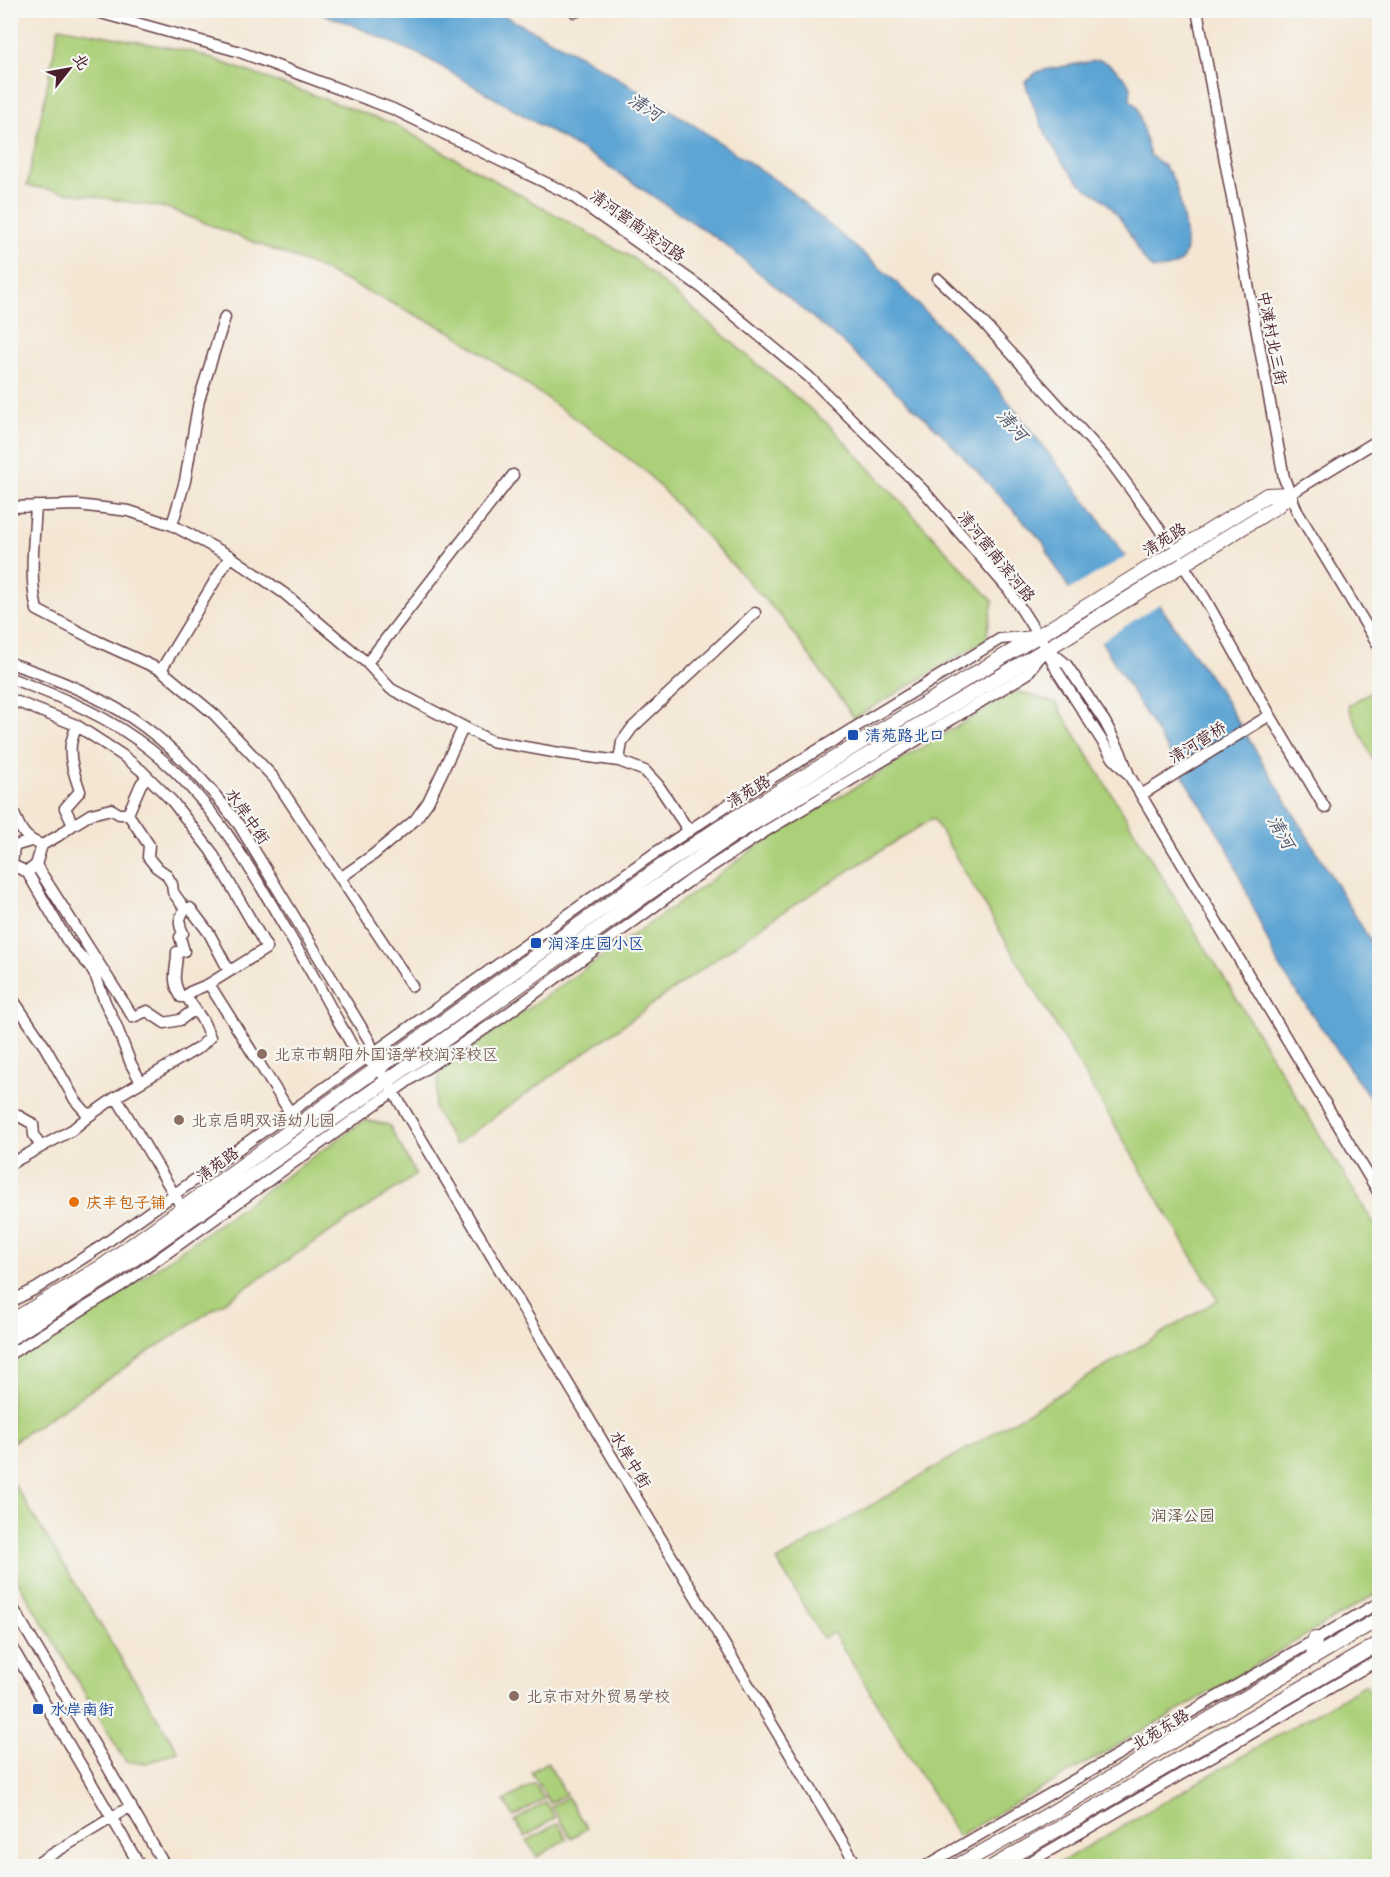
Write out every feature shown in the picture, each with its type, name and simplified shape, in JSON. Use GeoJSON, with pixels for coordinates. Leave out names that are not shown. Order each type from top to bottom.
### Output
{"type":"FeatureCollection","features":[{"type":"Feature","properties":{"kind":"main road","name":"清苑路"},"geometry":{"type":"LineString","coordinates":[[10,1322],[103,1266],[662,866],[725,824],[1267,495],[1290,494]]}},
{"type":"Feature","properties":{"kind":"main road","name":"清苑路"},"geometry":{"type":"LineString","coordinates":[[10,1338],[115,1272],[390,1086],[644,896],[730,837],[1063,639],[1277,506],[1290,494]]}},
{"type":"Feature","properties":{"kind":"main road","name":"北苑东路"},"geometry":{"type":"LineString","coordinates":[[957,1866],[1029,1826],[1380,1618]]}},
{"type":"Feature","properties":{"kind":"main road"},"geometry":{"type":"LineString","coordinates":[[1313,1658],[1315,1639]]}},
{"type":"Feature","properties":{"kind":"main road"},"geometry":{"type":"LineString","coordinates":[[994,1866],[1380,1643]]}},
{"type":"Feature","properties":{"kind":"street","name":"清河营南滨河路"},"geometry":{"type":"LineString","coordinates":[[90,10],[237,51],[393,109],[569,194],[702,288],[809,377],[923,490],[1009,590],[1046,648]]}},
{"type":"Feature","properties":{"kind":"street","name":"中滩村北三街"},"geometry":{"type":"LineString","coordinates":[[1197,10],[1284,478],[1297,511],[1380,648]]}},
{"type":"Feature","properties":{"kind":"street"},"geometry":{"type":"LineString","coordinates":[[938,279],[982,321],[1112,464],[1154,521],[1215,615],[1325,808]]}},
{"type":"Feature","properties":{"kind":"street"},"geometry":{"type":"LineString","coordinates":[[172,525],[185,481],[199,400],[225,317]]}},
{"type":"Feature","properties":{"kind":"street"},"geometry":{"type":"LineString","coordinates":[[1290,494],[1380,439]]}},
{"type":"Feature","properties":{"kind":"street"},"geometry":{"type":"LineString","coordinates":[[367,663],[513,475]]}},
{"type":"Feature","properties":{"kind":"street"},"geometry":{"type":"LineString","coordinates":[[10,507],[78,506],[129,511],[172,525],[230,556],[285,594],[367,663],[391,689],[491,741],[619,761],[645,771],[658,785],[689,831]]}},
{"type":"Feature","properties":{"kind":"street"},"geometry":{"type":"LineString","coordinates":[[36,507],[31,572],[37,610],[161,670],[215,715],[274,778],[412,986]]}},
{"type":"Feature","properties":{"kind":"street"},"geometry":{"type":"LineString","coordinates":[[161,670],[230,556]]}},
{"type":"Feature","properties":{"kind":"street"},"geometry":{"type":"LineString","coordinates":[[619,761],[622,742],[632,728],[755,613]]}},
{"type":"Feature","properties":{"kind":"street"},"geometry":{"type":"LineString","coordinates":[[10,1302],[63,1272],[175,1195],[729,804],[1000,639],[1038,636]]}},
{"type":"Feature","properties":{"kind":"street"},"geometry":{"type":"LineString","coordinates":[[1046,648],[1057,671],[1107,748],[1129,775],[1380,1195]]}},
{"type":"Feature","properties":{"kind":"street","name":"水岸中街"},"geometry":{"type":"LineString","coordinates":[[10,663],[79,689],[132,718],[164,743],[202,780],[239,825],[369,1040],[370,1056]]}},
{"type":"Feature","properties":{"kind":"street","name":"水岸中街"},"geometry":{"type":"LineString","coordinates":[[10,678],[68,700],[110,723],[152,751],[199,798],[237,848],[355,1050],[370,1056],[390,1086],[857,1866]]}},
{"type":"Feature","properties":{"kind":"street"},"geometry":{"type":"LineString","coordinates":[[10,699],[76,725],[122,755],[172,801],[211,851],[267,948],[209,984],[181,997],[175,987],[174,976],[177,952],[184,951],[180,937],[183,933],[179,924],[185,909]]}},
{"type":"Feature","properties":{"kind":"street","name":"清河营桥"},"geometry":{"type":"LineString","coordinates":[[1141,795],[1270,715]]}},
{"type":"Feature","properties":{"kind":"street"},"geometry":{"type":"LineString","coordinates":[[73,825],[64,808],[80,791],[73,772],[71,756],[71,742],[76,725]]}},
{"type":"Feature","properties":{"kind":"street"},"geometry":{"type":"LineString","coordinates":[[340,878],[373,855],[415,820],[428,802],[463,728]]}},
{"type":"Feature","properties":{"kind":"street"},"geometry":{"type":"LineString","coordinates":[[128,814],[141,784],[147,777]]}},
{"type":"Feature","properties":{"kind":"street"},"geometry":{"type":"LineString","coordinates":[[10,805],[20,828],[31,841]]}},
{"type":"Feature","properties":{"kind":"street"},"geometry":{"type":"LineString","coordinates":[[31,868],[42,844],[91,814],[111,809],[119,814],[128,814]]}},
{"type":"Feature","properties":{"kind":"street"},"geometry":{"type":"LineString","coordinates":[[128,814],[149,845],[148,857],[166,874],[172,884],[173,892],[185,909]]}},
{"type":"Feature","properties":{"kind":"street"},"geometry":{"type":"LineString","coordinates":[[42,844],[31,841],[12,845],[11,866],[31,868],[134,1017],[147,1011],[165,1023],[180,1020],[195,1009]]}},
{"type":"Feature","properties":{"kind":"street"},"geometry":{"type":"LineString","coordinates":[[31,868],[69,942],[96,977],[131,1064],[141,1082]]}},
{"type":"Feature","properties":{"kind":"street"},"geometry":{"type":"LineString","coordinates":[[185,909],[190,908],[210,933],[229,971]]}},
{"type":"Feature","properties":{"kind":"street"},"geometry":{"type":"LineString","coordinates":[[209,984],[298,1125]]}},
{"type":"Feature","properties":{"kind":"street"},"geometry":{"type":"LineString","coordinates":[[10,995],[45,1047],[75,1100],[89,1116]]}},
{"type":"Feature","properties":{"kind":"street"},"geometry":{"type":"LineString","coordinates":[[10,1164],[72,1130],[116,1097],[200,1047],[210,1037],[186,996]]}},
{"type":"Feature","properties":{"kind":"street"},"geometry":{"type":"LineString","coordinates":[[10,1354],[122,1285],[390,1086]]}},
{"type":"Feature","properties":{"kind":"street"},"geometry":{"type":"LineString","coordinates":[[116,1097],[183,1209]]}},
{"type":"Feature","properties":{"kind":"street"},"geometry":{"type":"LineString","coordinates":[[10,1111],[33,1124],[34,1135],[41,1146]]}},
{"type":"Feature","properties":{"kind":"street"},"geometry":{"type":"LineString","coordinates":[[926,1866],[1380,1602]]}},
{"type":"Feature","properties":{"kind":"street"},"geometry":{"type":"LineString","coordinates":[[10,1603],[165,1866]]}},
{"type":"Feature","properties":{"kind":"street"},"geometry":{"type":"LineString","coordinates":[[10,1644],[140,1866]]}},
{"type":"Feature","properties":{"kind":"street"},"geometry":{"type":"LineString","coordinates":[[1023,1866],[1380,1659]]}},
{"type":"Feature","properties":{"kind":"street"},"geometry":{"type":"LineString","coordinates":[[33,1866],[131,1806]]}},
{"type":"Feature","properties":{"kind":"green space"},"geometry":{"type":"Polygon","coordinates":[[[59,27],[193,52],[394,124],[633,258],[830,426],[993,601],[986,640],[854,718],[784,620],[646,472],[586,426],[453,333],[317,267],[167,208],[27,186],[59,27]]]}},
{"type":"Feature","properties":{"kind":"green space"},"geometry":{"type":"Polygon","coordinates":[[[1379,686],[1379,773],[1348,706],[1379,686]]]}},
{"type":"Feature","properties":{"kind":"green space","name":"润泽公园"},"geometry":{"type":"Polygon","coordinates":[[[1016,691],[1056,703],[1379,1232],[1379,1592],[1169,1716],[958,1836],[833,1632],[823,1638],[777,1561],[1218,1300],[933,818],[775,917],[455,1145],[434,1108],[440,1070],[759,845],[1016,691]]]}},
{"type":"Feature","properties":{"kind":"green space"},"geometry":{"type":"Polygon","coordinates":[[[365,1120],[389,1125],[416,1175],[11,1443],[11,1361],[107,1303],[365,1120]]]}},
{"type":"Feature","properties":{"kind":"green space"},"geometry":{"type":"Polygon","coordinates":[[[10,1479],[178,1751],[148,1763],[126,1762],[11,1570],[10,1479]]]}},
{"type":"Feature","properties":{"kind":"green space"},"geometry":{"type":"Polygon","coordinates":[[[1366,1684],[1379,1707],[1379,1866],[1054,1866],[1366,1684]]]}},
{"type":"Feature","properties":{"kind":"green space"},"geometry":{"type":"Polygon","coordinates":[[[547,1762],[566,1794],[550,1803],[531,1772],[547,1762]]]}},
{"type":"Feature","properties":{"kind":"green space"},"geometry":{"type":"Polygon","coordinates":[[[534,1783],[544,1799],[514,1817],[504,1801],[534,1783]]]}},
{"type":"Feature","properties":{"kind":"green space"},"geometry":{"type":"Polygon","coordinates":[[[567,1797],[587,1828],[571,1838],[551,1806],[567,1797]]]}},
{"type":"Feature","properties":{"kind":"green space"},"geometry":{"type":"Polygon","coordinates":[[[546,1802],[555,1818],[525,1837],[515,1821],[546,1802]]]}},
{"type":"Feature","properties":{"kind":"green space"},"geometry":{"type":"Polygon","coordinates":[[[558,1823],[567,1839],[537,1857],[527,1841],[558,1823]]]}},
{"type":"Feature","properties":{"kind":"water","name":"清河"},"geometry":{"type":"Polygon","coordinates":[[[313,11],[495,11],[585,58],[686,120],[784,186],[895,281],[986,373],[1094,512],[1219,690],[1379,955],[1379,1111],[1278,965],[1228,849],[1051,559],[1043,542],[940,432],[843,343],[721,241],[597,159],[425,57],[348,23],[313,11]]]}},
{"type":"Feature","properties":{"kind":"water"},"geometry":{"type":"Polygon","coordinates":[[[1099,60],[1113,67],[1131,87],[1130,100],[1137,106],[1150,156],[1166,169],[1175,185],[1183,216],[1186,247],[1183,258],[1172,267],[1153,269],[1143,258],[1127,229],[1112,209],[1099,196],[1082,185],[1070,172],[1047,136],[1025,82],[1037,72],[1099,60]]]}},
{"type":"Feature","properties":{"kind":"pier"},"geometry":{"type":"Polygon","coordinates":[[[1128,555],[1161,603],[1099,643],[1067,591],[1128,555]]]}},
{"type":"Feature","properties":{"kind":"place","name":"清苑路北口"},"geometry":{"type":"Point","coordinates":[853,735]}},
{"type":"Feature","properties":{"kind":"place","name":"润泽庄园小区"},"geometry":{"type":"Point","coordinates":[536,943]}},
{"type":"Feature","properties":{"kind":"place","name":"北京市朝阳外国语学校润泽校区"},"geometry":{"type":"Point","coordinates":[262,1054]}},
{"type":"Feature","properties":{"kind":"place","name":"北京启明双语幼儿园"},"geometry":{"type":"Point","coordinates":[179,1120]}},
{"type":"Feature","properties":{"kind":"place","name":"庆丰包子铺"},"geometry":{"type":"Point","coordinates":[74,1202]}},
{"type":"Feature","properties":{"kind":"place","name":"北京市对外贸易学校"},"geometry":{"type":"Point","coordinates":[514,1696]}},
{"type":"Feature","properties":{"kind":"place","name":"水岸南街"},"geometry":{"type":"Point","coordinates":[38,1709]}}]}
